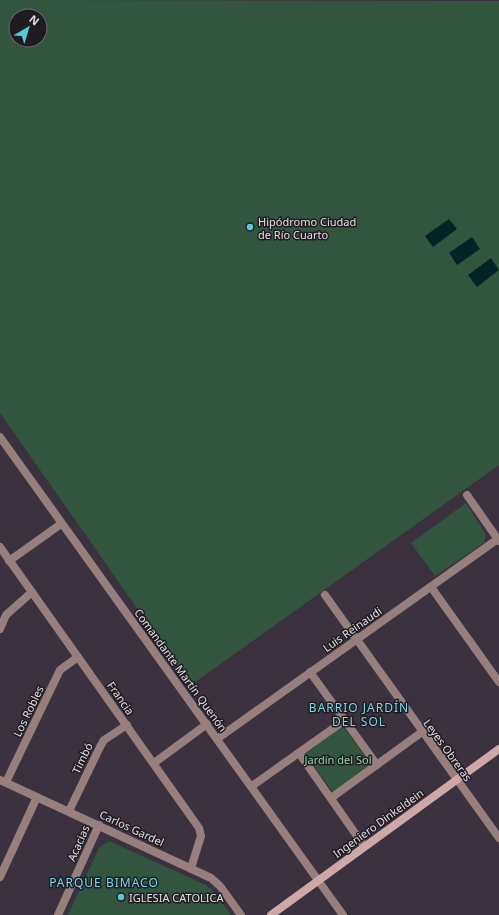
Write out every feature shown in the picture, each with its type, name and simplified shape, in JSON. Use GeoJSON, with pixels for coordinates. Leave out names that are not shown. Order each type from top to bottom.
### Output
{"type":"FeatureCollection","features":[{"type":"Feature","properties":{"kind":"main road","name":"Ingeniero Dinkeldein"},"geometry":{"type":"LineString","coordinates":[[271,915],[499,749]]}},
{"type":"Feature","properties":{"kind":"street","name":"Comandante Martín Quenón"},"geometry":{"type":"LineString","coordinates":[[0,438],[252,786],[343,915]]}},
{"type":"Feature","properties":{"kind":"street"},"geometry":{"type":"LineString","coordinates":[[467,495],[499,539]]}},
{"type":"Feature","properties":{"kind":"street"},"geometry":{"type":"LineString","coordinates":[[10,561],[61,524]]}},
{"type":"Feature","properties":{"kind":"street","name":"Luis Reinaudi"},"geometry":{"type":"LineString","coordinates":[[217,738],[356,638],[499,539]]}},
{"type":"Feature","properties":{"kind":"street","name":"Francia"},"geometry":{"type":"LineString","coordinates":[[0,547],[199,828],[201,836],[191,868]]}},
{"type":"Feature","properties":{"kind":"street"},"geometry":{"type":"LineString","coordinates":[[431,587],[499,682]]}},
{"type":"Feature","properties":{"kind":"street"},"geometry":{"type":"LineString","coordinates":[[0,629],[6,615],[32,592]]}},
{"type":"Feature","properties":{"kind":"street","name":"Leyes Obreras"},"geometry":{"type":"LineString","coordinates":[[325,595],[499,838]]}},
{"type":"Feature","properties":{"kind":"street","name":"Los Robles"},"geometry":{"type":"LineString","coordinates":[[3,781],[60,670],[78,657]]}},
{"type":"Feature","properties":{"kind":"street"},"geometry":{"type":"LineString","coordinates":[[310,672],[377,765]]}},
{"type":"Feature","properties":{"kind":"street"},"geometry":{"type":"LineString","coordinates":[[252,786],[345,720]]}},
{"type":"Feature","properties":{"kind":"street"},"geometry":{"type":"LineString","coordinates":[[154,763],[207,724]]}},
{"type":"Feature","properties":{"kind":"street","name":"Timbó"},"geometry":{"type":"LineString","coordinates":[[69,811],[104,740],[127,725]]}},
{"type":"Feature","properties":{"kind":"street"},"geometry":{"type":"LineString","coordinates":[[331,798],[422,732]]}},
{"type":"Feature","properties":{"kind":"street"},"geometry":{"type":"LineString","coordinates":[[299,753],[364,846]]}},
{"type":"Feature","properties":{"kind":"street","name":"Carlos Gardel"},"geometry":{"type":"LineString","coordinates":[[3,781],[211,878],[220,886],[241,915]]}},
{"type":"Feature","properties":{"kind":"street"},"geometry":{"type":"LineString","coordinates":[[0,877],[37,797]]}},
{"type":"Feature","properties":{"kind":"street","name":"Acacias"},"geometry":{"type":"LineString","coordinates":[[58,915],[99,825]]}},
{"type":"Feature","properties":{"kind":"green space","name":"Hipódromo Ciudad de Río Cuarto"},"geometry":{"type":"Polygon","coordinates":[[[0,0],[499,1],[499,465],[191,685],[0,413],[0,0]]]}},
{"type":"Feature","properties":{"kind":"green space"},"geometry":{"type":"Polygon","coordinates":[[[466,503],[485,533],[485,542],[435,576],[411,543],[466,503]]]}},
{"type":"Feature","properties":{"kind":"green space","name":"Jardín del Sol"},"geometry":{"type":"Polygon","coordinates":[[[343,726],[371,765],[333,792],[305,754],[343,726]]]}},
{"type":"Feature","properties":{"kind":"green space"},"geometry":{"type":"Polygon","coordinates":[[[109,841],[206,885],[215,893],[231,915],[68,915],[99,848],[109,841]]]}},
{"type":"Feature","properties":{"kind":"shaded area"},"geometry":{"type":"Polygon","coordinates":[[[449,219],[457,229],[433,247],[425,236],[449,219]]]}},
{"type":"Feature","properties":{"kind":"shaded area"},"geometry":{"type":"Polygon","coordinates":[[[472,237],[480,249],[457,265],[449,253],[472,237]]]}},
{"type":"Feature","properties":{"kind":"shaded area"},"geometry":{"type":"Polygon","coordinates":[[[491,258],[499,270],[477,287],[468,275],[491,258]]]}},
{"type":"Feature","properties":{"kind":"place","name":"Hipódromo Ciudad de Río Cuarto"},"geometry":{"type":"Point","coordinates":[250,227]}},
{"type":"Feature","properties":{"kind":"place","name":"IGLESIA CATOLICA"},"geometry":{"type":"Point","coordinates":[121,897]}},
{"type":"Feature","properties":{"kind":"district","name":"BARRIO JARDÍN DEL SOL"},"geometry":{"type":"Point","coordinates":[359,714]}},
{"type":"Feature","properties":{"kind":"district","name":"PARQUE BIMACO"},"geometry":{"type":"Point","coordinates":[104,882]}}]}
